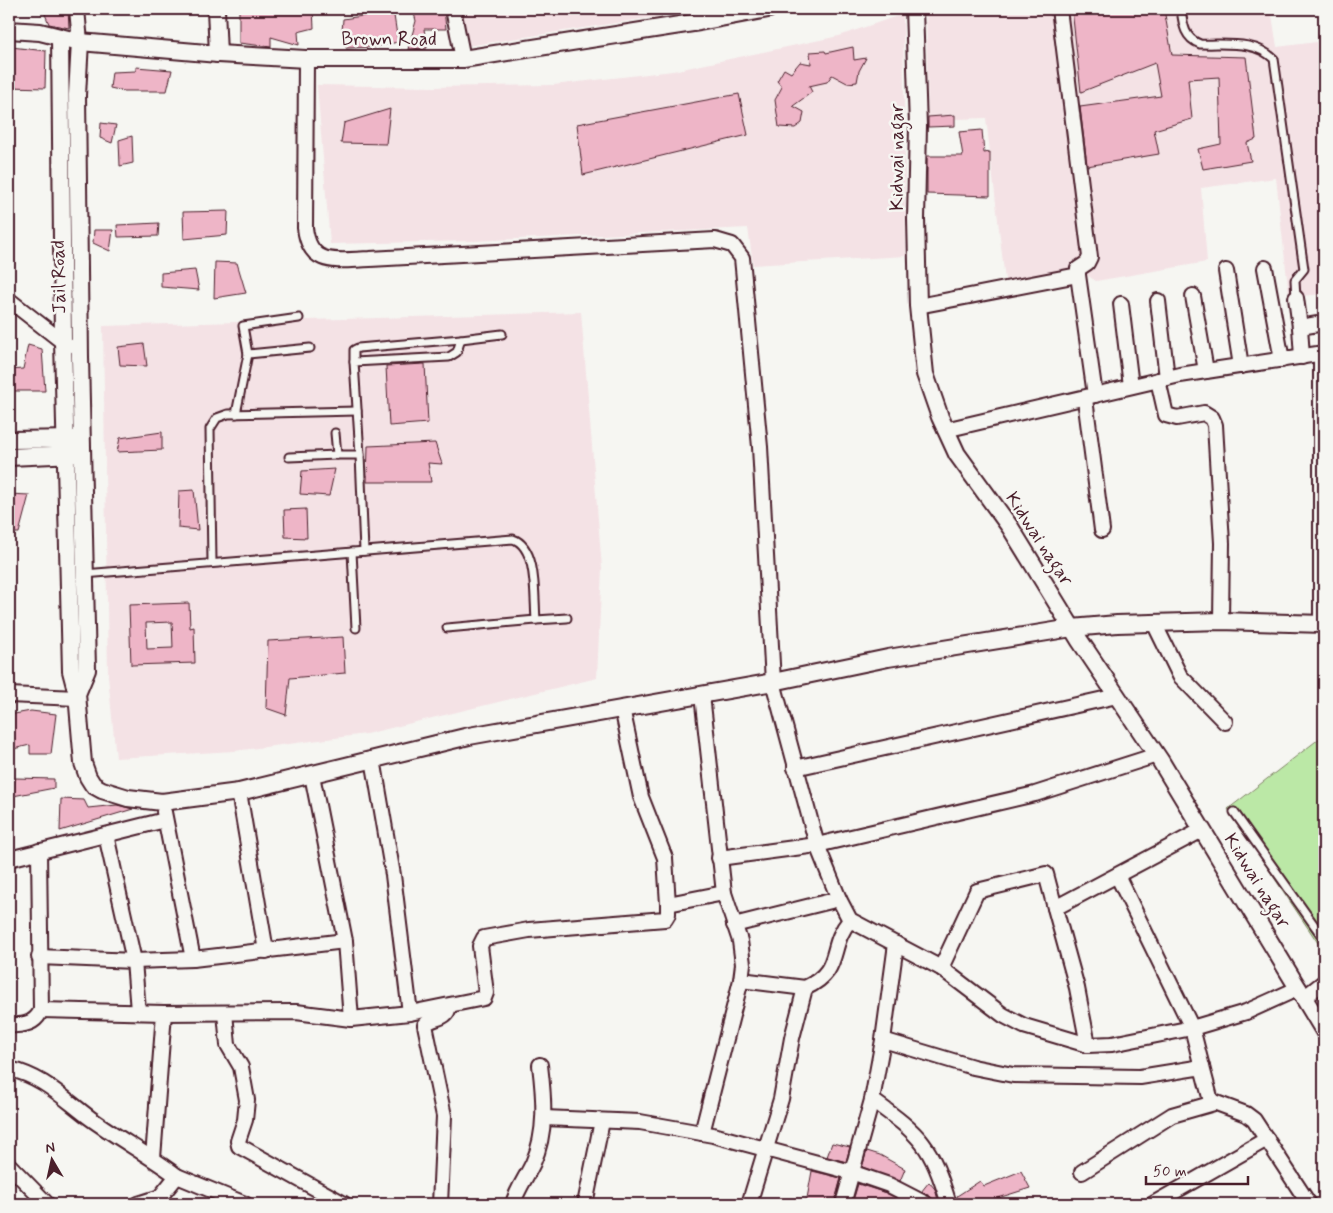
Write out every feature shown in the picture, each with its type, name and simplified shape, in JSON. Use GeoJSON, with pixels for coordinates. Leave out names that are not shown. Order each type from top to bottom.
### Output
{"type":"FeatureCollection","features":[{"type":"Feature","properties":{"kind":"street"},"geometry":{"type":"LineString","coordinates":[[78,9],[80,42]]}},
{"type":"Feature","properties":{"kind":"street"},"geometry":{"type":"LineString","coordinates":[[216,9],[218,54]]}},
{"type":"Feature","properties":{"kind":"street"},"geometry":{"type":"LineString","coordinates":[[453,9],[463,60]]}},
{"type":"Feature","properties":{"kind":"street","name":"Brown Road"},"geometry":{"type":"LineString","coordinates":[[9,30],[40,32],[80,42],[218,54],[306,59],[463,60],[698,16],[768,9]]}},
{"type":"Feature","properties":{"kind":"street","name":"Kidwai nagar"},"geometry":{"type":"LineString","coordinates":[[914,9],[918,126],[916,219],[918,306],[927,383],[945,430],[958,454],[1010,528],[1072,628],[1156,755],[1324,1031]]}},
{"type":"Feature","properties":{"kind":"street"},"geometry":{"type":"LineString","coordinates":[[1058,9],[1090,257],[1087,263],[1078,269],[1078,275],[1102,530]]}},
{"type":"Feature","properties":{"kind":"street"},"geometry":{"type":"LineString","coordinates":[[60,37],[62,341],[74,447],[77,574],[71,671],[77,696],[83,763],[88,777],[94,785],[102,790],[128,798],[162,802],[239,792],[469,736],[774,682],[888,658],[1072,628],[1221,621],[1322,624],[1323,354],[1162,379],[945,430]]}},
{"type":"Feature","properties":{"kind":"street","name":"Jail Road"},"geometry":{"type":"LineString","coordinates":[[74,447],[80,357],[78,95],[80,42]]}},
{"type":"Feature","properties":{"kind":"street"},"geometry":{"type":"LineString","coordinates":[[306,59],[305,228],[307,243],[311,250],[321,258],[370,259],[715,240],[732,245],[742,258],[760,447],[774,682],[795,768],[817,845],[839,899],[850,920],[941,968],[1017,1022],[1088,1045],[1112,1044],[1192,1028],[1302,993],[1324,982]]}},
{"type":"Feature","properties":{"kind":"street"},"geometry":{"type":"LineString","coordinates":[[1265,268],[1282,360]]}},
{"type":"Feature","properties":{"kind":"street"},"geometry":{"type":"LineString","coordinates":[[1226,271],[1241,366]]}},
{"type":"Feature","properties":{"kind":"street"},"geometry":{"type":"LineString","coordinates":[[918,306],[1078,275]]}},
{"type":"Feature","properties":{"kind":"street"},"geometry":{"type":"LineString","coordinates":[[1193,296],[1206,371]]}},
{"type":"Feature","properties":{"kind":"street"},"geometry":{"type":"LineString","coordinates":[[1296,298],[1302,357]]}},
{"type":"Feature","properties":{"kind":"street"},"geometry":{"type":"LineString","coordinates":[[9,300],[80,357]]}},
{"type":"Feature","properties":{"kind":"street"},"geometry":{"type":"LineString","coordinates":[[1158,300],[1166,415],[1177,418],[1204,413],[1212,418],[1215,425],[1222,543],[1221,621]]}},
{"type":"Feature","properties":{"kind":"street"},"geometry":{"type":"LineString","coordinates":[[1121,304],[1131,386]]}},
{"type":"Feature","properties":{"kind":"street"},"geometry":{"type":"LineString","coordinates":[[1300,327],[1324,323]]}},
{"type":"Feature","properties":{"kind":"street"},"geometry":{"type":"LineString","coordinates":[[9,440],[74,447]]}},
{"type":"Feature","properties":{"kind":"street"},"geometry":{"type":"LineString","coordinates":[[9,457],[74,447]]}},
{"type":"Feature","properties":{"kind":"street"},"geometry":{"type":"LineString","coordinates":[[1154,623],[1180,676],[1225,722]]}},
{"type":"Feature","properties":{"kind":"street"},"geometry":{"type":"LineString","coordinates":[[9,695],[77,696]]}},
{"type":"Feature","properties":{"kind":"street"},"geometry":{"type":"LineString","coordinates":[[702,695],[724,894],[741,949],[741,980],[702,1132]]}},
{"type":"Feature","properties":{"kind":"street"},"geometry":{"type":"LineString","coordinates":[[795,768],[1117,696]]}},
{"type":"Feature","properties":{"kind":"street"},"geometry":{"type":"LineString","coordinates":[[41,1010],[164,1013],[296,1012],[351,1019],[410,1013],[485,997],[480,946],[480,941],[484,938],[529,930],[665,919],[668,914],[668,904],[665,858],[641,797],[622,708]]}},
{"type":"Feature","properties":{"kind":"street"},"geometry":{"type":"LineString","coordinates":[[719,858],[817,845],[1034,794],[1156,755]]}},
{"type":"Feature","properties":{"kind":"street"},"geometry":{"type":"LineString","coordinates":[[373,759],[393,875],[410,1013]]}},
{"type":"Feature","properties":{"kind":"street"},"geometry":{"type":"LineString","coordinates":[[312,775],[345,941],[351,1019]]}},
{"type":"Feature","properties":{"kind":"street"},"geometry":{"type":"LineString","coordinates":[[239,792],[266,951]]}},
{"type":"Feature","properties":{"kind":"street"},"geometry":{"type":"LineString","coordinates":[[162,802],[194,959]]}},
{"type":"Feature","properties":{"kind":"street"},"geometry":{"type":"LineString","coordinates":[[9,859],[165,820]]}},
{"type":"Feature","properties":{"kind":"street"},"geometry":{"type":"LineString","coordinates":[[1056,908],[1118,877],[1202,830]]}},
{"type":"Feature","properties":{"kind":"street"},"geometry":{"type":"LineString","coordinates":[[106,835],[134,960],[138,1012]]}},
{"type":"Feature","properties":{"kind":"street"},"geometry":{"type":"LineString","coordinates":[[9,1025],[26,1025],[39,1015],[41,1010],[38,851]]}},
{"type":"Feature","properties":{"kind":"street"},"geometry":{"type":"LineString","coordinates":[[941,968],[972,897],[977,891],[1046,874],[1077,988],[1088,1045]]}},
{"type":"Feature","properties":{"kind":"street"},"geometry":{"type":"LineString","coordinates":[[1118,877],[1192,1028],[1209,1097],[1214,1103],[1250,1117],[1267,1139],[1308,1204]]}},
{"type":"Feature","properties":{"kind":"street"},"geometry":{"type":"LineString","coordinates":[[668,904],[724,894]]}},
{"type":"Feature","properties":{"kind":"street"},"geometry":{"type":"LineString","coordinates":[[734,925],[839,899]]}},
{"type":"Feature","properties":{"kind":"street"},"geometry":{"type":"LineString","coordinates":[[741,980],[805,988],[819,980],[832,965],[840,933],[850,920]]}},
{"type":"Feature","properties":{"kind":"street"},"geometry":{"type":"LineString","coordinates":[[39,957],[134,960],[194,959],[345,941]]}},
{"type":"Feature","properties":{"kind":"street"},"geometry":{"type":"LineString","coordinates":[[843,1204],[872,1100],[883,1040],[896,944]]}},
{"type":"Feature","properties":{"kind":"street"},"geometry":{"type":"LineString","coordinates":[[748,1204],[780,1099],[792,1038],[805,988]]}},
{"type":"Feature","properties":{"kind":"street"},"geometry":{"type":"LineString","coordinates":[[440,1204],[444,1116],[425,1025],[428,1021],[442,1017],[448,1011],[449,1006]]}},
{"type":"Feature","properties":{"kind":"street"},"geometry":{"type":"LineString","coordinates":[[153,1158],[164,1013]]}},
{"type":"Feature","properties":{"kind":"street"},"geometry":{"type":"LineString","coordinates":[[224,1013],[228,1046],[243,1072],[247,1100],[246,1120],[238,1142],[239,1146],[344,1204]]}},
{"type":"Feature","properties":{"kind":"street"},"geometry":{"type":"LineString","coordinates":[[883,1040],[955,1063],[1013,1074],[1140,1077],[1202,1067]]}},
{"type":"Feature","properties":{"kind":"street"},"geometry":{"type":"LineString","coordinates":[[513,1204],[517,1190],[533,1162],[544,1118],[540,1065]]}},
{"type":"Feature","properties":{"kind":"street"},"geometry":{"type":"LineString","coordinates":[[9,1069],[42,1081],[90,1118],[153,1158],[177,1176],[206,1190],[245,1204]]}},
{"type":"Feature","properties":{"kind":"street"},"geometry":{"type":"LineString","coordinates":[[872,1100],[909,1126],[924,1142],[938,1168],[949,1204]]}},
{"type":"Feature","properties":{"kind":"street"},"geometry":{"type":"LineString","coordinates":[[1082,1172],[1172,1115],[1214,1103]]}},
{"type":"Feature","properties":{"kind":"street"},"geometry":{"type":"LineString","coordinates":[[544,1118],[640,1122],[702,1132],[851,1172],[889,1185],[907,1199],[926,1204]]}},
{"type":"Feature","properties":{"kind":"street"},"geometry":{"type":"LineString","coordinates":[[585,1204],[602,1121]]}},
{"type":"Feature","properties":{"kind":"street"},"geometry":{"type":"LineString","coordinates":[[1153,1204],[1267,1139]]}},
{"type":"Feature","properties":{"kind":"street"},"geometry":{"type":"LineString","coordinates":[[9,1165],[47,1204]]}},
{"type":"Feature","properties":{"kind":"street"},"geometry":{"type":"LineString","coordinates":[[138,1204],[164,1200],[177,1176]]}},
{"type":"Feature","properties":{"kind":"street"},"geometry":{"type":"LineString","coordinates":[[206,1190],[220,1204]]}},
{"type":"Feature","properties":{"kind":"lane"},"geometry":{"type":"LineString","coordinates":[[1181,9],[1186,33],[1194,42],[1200,44],[1254,46],[1266,51],[1274,59],[1304,269],[1295,280],[1296,298]]}},
{"type":"Feature","properties":{"kind":"lane"},"geometry":{"type":"LineString","coordinates":[[236,414],[248,354],[242,329],[244,325],[298,318]]}},
{"type":"Feature","properties":{"kind":"lane"},"geometry":{"type":"LineString","coordinates":[[364,551],[354,350],[358,348],[502,334]]}},
{"type":"Feature","properties":{"kind":"lane"},"geometry":{"type":"LineString","coordinates":[[354,362],[449,357],[456,352],[461,339]]}},
{"type":"Feature","properties":{"kind":"lane"},"geometry":{"type":"LineString","coordinates":[[248,354],[310,348]]}},
{"type":"Feature","properties":{"kind":"lane"},"geometry":{"type":"LineString","coordinates":[[212,562],[211,425],[221,415],[357,411]]}},
{"type":"Feature","properties":{"kind":"lane"},"geometry":{"type":"LineString","coordinates":[[335,433],[337,454]]}},
{"type":"Feature","properties":{"kind":"lane"},"geometry":{"type":"LineString","coordinates":[[289,457],[337,454],[360,455]]}},
{"type":"Feature","properties":{"kind":"lane"},"geometry":{"type":"LineString","coordinates":[[77,574],[513,539],[520,541],[529,553],[536,620]]}},
{"type":"Feature","properties":{"kind":"lane"},"geometry":{"type":"LineString","coordinates":[[352,552],[356,628]]}},
{"type":"Feature","properties":{"kind":"lane"},"geometry":{"type":"LineString","coordinates":[[446,628],[567,618]]}},
{"type":"Feature","properties":{"kind":"lane"},"geometry":{"type":"LineString","coordinates":[[1234,812],[1324,939]]}},
{"type":"Feature","properties":{"kind":"shaded area"},"geometry":{"type":"Polygon","coordinates":[[[461,9],[688,9],[688,12],[467,46],[461,9]]]}},
{"type":"Feature","properties":{"kind":"shaded area"},"geometry":{"type":"Polygon","coordinates":[[[926,9],[1271,9],[1277,47],[1317,42],[1321,64],[1324,64],[1324,294],[1289,297],[1276,178],[1201,188],[1207,262],[1096,281],[1076,268],[1005,280],[986,118],[928,120],[926,9]]]}},
{"type":"Feature","properties":{"kind":"shaded area"},"geometry":{"type":"Polygon","coordinates":[[[903,14],[906,256],[753,265],[748,228],[474,241],[330,244],[317,85],[433,87],[553,85],[673,71],[839,36],[903,14]]]}},
{"type":"Feature","properties":{"kind":"shaded area"},"geometry":{"type":"Polygon","coordinates":[[[581,312],[602,568],[597,678],[366,734],[234,751],[116,758],[108,676],[103,326],[581,312]]]}},
{"type":"Feature","properties":{"kind":"green space"},"geometry":{"type":"Polygon","coordinates":[[[1324,735],[1324,952],[1228,809],[1324,735]]]}},
{"type":"Feature","properties":{"kind":"building"},"geometry":{"type":"Polygon","coordinates":[[[43,9],[68,9],[69,28],[49,24],[43,9]]]}},
{"type":"Feature","properties":{"kind":"building"},"geometry":{"type":"Polygon","coordinates":[[[239,9],[313,9],[314,28],[298,32],[299,45],[271,37],[271,47],[239,43],[239,9]]]}},
{"type":"Feature","properties":{"kind":"building"},"geometry":{"type":"Polygon","coordinates":[[[368,9],[393,9],[398,42],[374,47],[346,48],[344,32],[342,32],[343,19],[369,15],[368,9]]]}},
{"type":"Feature","properties":{"kind":"building"},"geometry":{"type":"Polygon","coordinates":[[[413,9],[444,9],[446,29],[424,29],[427,48],[408,49],[416,21],[413,9]]]}},
{"type":"Feature","properties":{"kind":"building"},"geometry":{"type":"Polygon","coordinates":[[[1072,9],[1164,9],[1172,55],[1246,57],[1256,139],[1247,143],[1251,161],[1203,169],[1198,149],[1221,144],[1219,77],[1188,79],[1192,119],[1154,130],[1159,154],[1087,166],[1080,107],[1161,96],[1155,63],[1081,92],[1072,9]]]}},
{"type":"Feature","properties":{"kind":"building"},"geometry":{"type":"Polygon","coordinates":[[[11,47],[46,51],[45,88],[9,87],[11,47]]]}},
{"type":"Feature","properties":{"kind":"building"},"geometry":{"type":"Polygon","coordinates":[[[853,47],[854,60],[866,58],[859,71],[857,82],[847,83],[832,75],[827,82],[809,86],[812,92],[793,106],[804,112],[802,123],[795,128],[779,127],[775,100],[782,87],[777,81],[784,69],[791,73],[800,62],[811,64],[810,52],[825,51],[826,53],[853,47]]]}},
{"type":"Feature","properties":{"kind":"building"},"geometry":{"type":"Polygon","coordinates":[[[136,67],[172,70],[167,91],[124,91],[110,88],[112,72],[136,71],[136,67]]]}},
{"type":"Feature","properties":{"kind":"building"},"geometry":{"type":"Polygon","coordinates":[[[739,94],[748,135],[583,175],[577,124],[739,94]]]}},
{"type":"Feature","properties":{"kind":"building"},"geometry":{"type":"Polygon","coordinates":[[[390,109],[386,144],[341,143],[344,123],[390,109]]]}},
{"type":"Feature","properties":{"kind":"building"},"geometry":{"type":"Polygon","coordinates":[[[955,115],[955,126],[928,127],[928,117],[955,115]]]}},
{"type":"Feature","properties":{"kind":"building"},"geometry":{"type":"Polygon","coordinates":[[[101,123],[116,125],[112,143],[100,138],[101,123]]]}},
{"type":"Feature","properties":{"kind":"building"},"geometry":{"type":"Polygon","coordinates":[[[982,130],[984,153],[990,152],[990,196],[927,194],[927,156],[963,156],[959,132],[982,130]]]}},
{"type":"Feature","properties":{"kind":"building"},"geometry":{"type":"Polygon","coordinates":[[[132,136],[133,163],[120,166],[119,140],[132,136]]]}},
{"type":"Feature","properties":{"kind":"building"},"geometry":{"type":"Polygon","coordinates":[[[228,211],[227,235],[184,239],[183,212],[228,211]]]}},
{"type":"Feature","properties":{"kind":"building"},"geometry":{"type":"Polygon","coordinates":[[[159,223],[158,236],[118,237],[117,225],[159,223]]]}},
{"type":"Feature","properties":{"kind":"building"},"geometry":{"type":"Polygon","coordinates":[[[94,230],[113,230],[110,251],[93,243],[94,230]]]}},
{"type":"Feature","properties":{"kind":"building"},"geometry":{"type":"Polygon","coordinates":[[[215,262],[237,263],[246,293],[214,298],[215,262]]]}},
{"type":"Feature","properties":{"kind":"building"},"geometry":{"type":"Polygon","coordinates":[[[195,270],[199,290],[161,287],[161,273],[195,270]]]}},
{"type":"Feature","properties":{"kind":"building"},"geometry":{"type":"Polygon","coordinates":[[[144,344],[147,366],[120,365],[118,347],[144,344]]]}},
{"type":"Feature","properties":{"kind":"building"},"geometry":{"type":"Polygon","coordinates":[[[28,345],[42,349],[45,391],[9,391],[9,370],[23,369],[28,345]]]}},
{"type":"Feature","properties":{"kind":"building"},"geometry":{"type":"Polygon","coordinates":[[[425,364],[428,423],[389,426],[386,366],[425,364]]]}},
{"type":"Feature","properties":{"kind":"building"},"geometry":{"type":"Polygon","coordinates":[[[162,432],[162,450],[117,452],[120,438],[162,432]]]}},
{"type":"Feature","properties":{"kind":"building"},"geometry":{"type":"Polygon","coordinates":[[[435,443],[442,464],[428,463],[431,482],[367,482],[368,446],[435,443]]]}},
{"type":"Feature","properties":{"kind":"building"},"geometry":{"type":"Polygon","coordinates":[[[335,469],[329,496],[300,494],[302,471],[335,469]]]}},
{"type":"Feature","properties":{"kind":"building"},"geometry":{"type":"Polygon","coordinates":[[[194,490],[198,530],[178,528],[179,491],[194,490]]]}},
{"type":"Feature","properties":{"kind":"building"},"geometry":{"type":"Polygon","coordinates":[[[9,494],[29,495],[19,533],[9,533],[9,494]]]}},
{"type":"Feature","properties":{"kind":"building"},"geometry":{"type":"Polygon","coordinates":[[[306,509],[307,538],[285,537],[284,510],[306,509]]]}},
{"type":"Feature","properties":{"kind":"building"},"geometry":{"type":"Polygon","coordinates":[[[189,603],[190,628],[194,627],[195,663],[131,665],[129,605],[189,603]],[[172,622],[146,623],[147,649],[173,648],[172,622]]]}},
{"type":"Feature","properties":{"kind":"building"},"geometry":{"type":"Polygon","coordinates":[[[343,637],[345,673],[290,678],[286,715],[266,708],[268,641],[343,637]]]}},
{"type":"Feature","properties":{"kind":"building"},"geometry":{"type":"Polygon","coordinates":[[[31,711],[56,714],[51,754],[30,754],[30,745],[9,750],[9,715],[31,711]]]}},
{"type":"Feature","properties":{"kind":"building"},"geometry":{"type":"Polygon","coordinates":[[[15,778],[54,779],[54,788],[13,796],[15,778]]]}},
{"type":"Feature","properties":{"kind":"building"},"geometry":{"type":"Polygon","coordinates":[[[61,799],[84,800],[88,808],[117,805],[133,809],[60,831],[61,799]]]}},
{"type":"Feature","properties":{"kind":"building"},"geometry":{"type":"Polygon","coordinates":[[[832,1143],[850,1147],[846,1162],[827,1157],[832,1143]]]}},
{"type":"Feature","properties":{"kind":"building"},"geometry":{"type":"Polygon","coordinates":[[[867,1151],[880,1155],[905,1169],[900,1181],[862,1167],[867,1151]]]}},
{"type":"Feature","properties":{"kind":"building"},"geometry":{"type":"Polygon","coordinates":[[[812,1171],[841,1178],[834,1204],[806,1204],[812,1171]]]}},
{"type":"Feature","properties":{"kind":"building"},"geometry":{"type":"Polygon","coordinates":[[[1021,1171],[1030,1188],[995,1199],[988,1204],[959,1204],[957,1196],[980,1181],[984,1186],[1021,1171]]]}},
{"type":"Feature","properties":{"kind":"building"},"geometry":{"type":"Polygon","coordinates":[[[929,1182],[935,1189],[938,1200],[935,1204],[930,1196],[921,1192],[929,1182]]]}},
{"type":"Feature","properties":{"kind":"building"},"geometry":{"type":"Polygon","coordinates":[[[858,1184],[886,1193],[907,1204],[852,1204],[858,1184]]]}}]}
